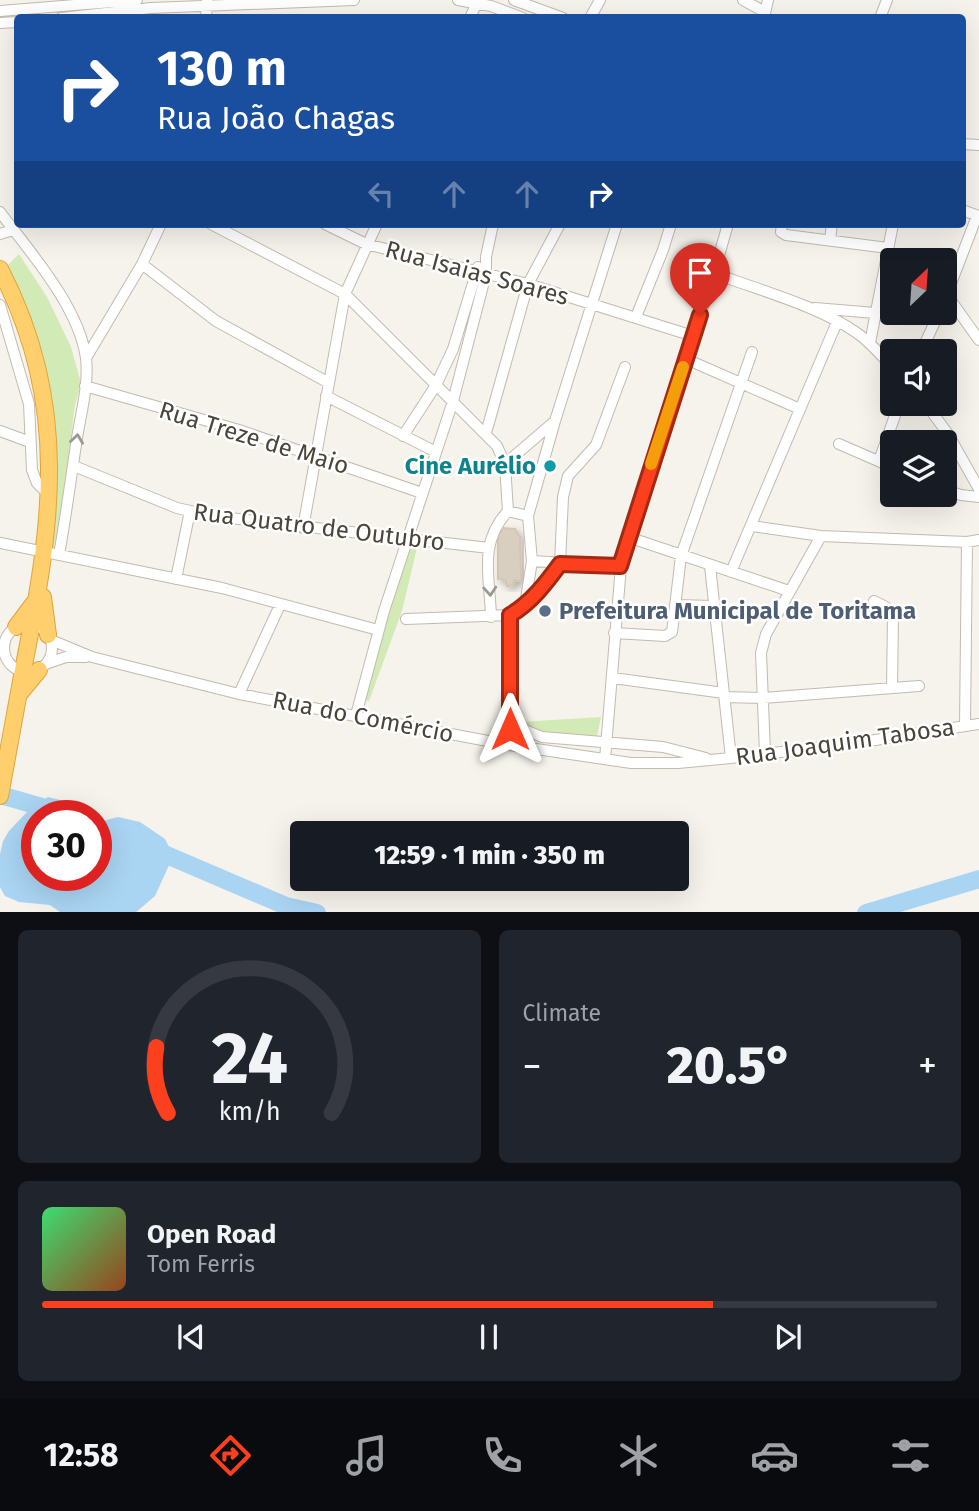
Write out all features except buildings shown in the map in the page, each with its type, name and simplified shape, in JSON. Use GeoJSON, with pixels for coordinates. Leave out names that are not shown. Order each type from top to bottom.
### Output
{"type":"FeatureCollection","features":[{"type":"Feature","properties":{"kind":"highway"},"geometry":{"type":"LineString","coordinates":[[0,269],[23,319],[40,375],[48,417],[52,553],[40,581],[37,597],[15,628],[22,666],[0,796]]}},
{"type":"Feature","properties":{"kind":"highway"},"geometry":{"type":"LineString","coordinates":[[40,581],[49,637]]}},
{"type":"Feature","properties":{"kind":"highway"},"geometry":{"type":"LineString","coordinates":[[18,700],[22,666]]}},
{"type":"Feature","properties":{"kind":"street"},"geometry":{"type":"LineString","coordinates":[[0,11],[137,0]]}},
{"type":"Feature","properties":{"kind":"street"},"geometry":{"type":"LineString","coordinates":[[86,14],[150,4],[354,0]]}},
{"type":"Feature","properties":{"kind":"street"},"geometry":{"type":"LineString","coordinates":[[458,0],[492,3],[515,14]]}},
{"type":"Feature","properties":{"kind":"street"},"geometry":{"type":"LineString","coordinates":[[514,0],[552,14]]}},
{"type":"Feature","properties":{"kind":"street"},"geometry":{"type":"LineString","coordinates":[[743,0],[763,14]]}},
{"type":"Feature","properties":{"kind":"street"},"geometry":{"type":"LineString","coordinates":[[0,212],[36,257],[70,314],[86,358],[74,466],[52,553]]}},
{"type":"Feature","properties":{"kind":"street"},"geometry":{"type":"LineString","coordinates":[[957,274],[976,235],[978,216]]}},
{"type":"Feature","properties":{"kind":"street"},"geometry":{"type":"LineString","coordinates":[[86,358],[142,264],[159,228]]}},
{"type":"Feature","properties":{"kind":"street"},"geometry":{"type":"LineString","coordinates":[[219,228],[345,294],[502,452],[508,511],[495,526],[489,548],[491,617]]}},
{"type":"Feature","properties":{"kind":"street","name":"Rua Isaias Soares"},"geometry":{"type":"LineString","coordinates":[[333,228],[366,244],[528,284],[693,336]]}},
{"type":"Feature","properties":{"kind":"street"},"geometry":{"type":"LineString","coordinates":[[303,528],[345,294],[375,228]]}},
{"type":"Feature","properties":{"kind":"street"},"geometry":{"type":"LineString","coordinates":[[403,436],[436,385],[453,349],[481,273],[493,228]]}},
{"type":"Feature","properties":{"kind":"street"},"geometry":{"type":"LineString","coordinates":[[486,433],[528,284],[558,228]]}},
{"type":"Feature","properties":{"kind":"street"},"geometry":{"type":"LineString","coordinates":[[525,605],[532,561],[528,516],[616,228]]}},
{"type":"Feature","properties":{"kind":"street"},"geometry":{"type":"LineString","coordinates":[[636,317],[670,228]]}},
{"type":"Feature","properties":{"kind":"street"},"geometry":{"type":"LineString","coordinates":[[605,759],[620,566],[727,228]]}},
{"type":"Feature","properties":{"kind":"street"},"geometry":{"type":"LineString","coordinates":[[781,228],[783,234],[888,247]]}},
{"type":"Feature","properties":{"kind":"street"},"geometry":{"type":"LineString","coordinates":[[830,240],[832,228]]}},
{"type":"Feature","properties":{"kind":"street"},"geometry":{"type":"LineString","coordinates":[[870,343],[892,228]]}},
{"type":"Feature","properties":{"kind":"street"},"geometry":{"type":"LineString","coordinates":[[0,234],[13,230]]}},
{"type":"Feature","properties":{"kind":"street"},"geometry":{"type":"LineString","coordinates":[[142,264],[216,321],[329,383]]}},
{"type":"Feature","properties":{"kind":"street"},"geometry":{"type":"LineString","coordinates":[[356,715],[378,630],[453,401],[481,273]]}},
{"type":"Feature","properties":{"kind":"street"},"geometry":{"type":"LineString","coordinates":[[714,273],[808,308],[848,327],[880,354]]}},
{"type":"Feature","properties":{"kind":"street"},"geometry":{"type":"LineString","coordinates":[[0,305],[29,404],[34,477],[50,496]]}},
{"type":"Feature","properties":{"kind":"street"},"geometry":{"type":"LineString","coordinates":[[808,308],[875,313]]}},
{"type":"Feature","properties":{"kind":"street"},"geometry":{"type":"LineString","coordinates":[[957,311],[979,340]]}},
{"type":"Feature","properties":{"kind":"street"},"geometry":{"type":"LineString","coordinates":[[731,572],[837,322]]}},
{"type":"Feature","properties":{"kind":"street"},"geometry":{"type":"LineString","coordinates":[[614,633],[665,636],[672,632],[681,556],[752,352]]}},
{"type":"Feature","properties":{"kind":"street"},"geometry":{"type":"LineString","coordinates":[[686,359],[800,409]]}},
{"type":"Feature","properties":{"kind":"street"},"geometry":{"type":"LineString","coordinates":[[406,619],[510,615],[525,605],[560,564],[563,497],[568,476],[592,452],[600,438],[625,367]]}},
{"type":"Feature","properties":{"kind":"street","name":"Rua Treze de Maio"},"geometry":{"type":"LineString","coordinates":[[85,386],[239,430],[422,493]]}},
{"type":"Feature","properties":{"kind":"street"},"geometry":{"type":"LineString","coordinates":[[326,396],[436,452]]}},
{"type":"Feature","properties":{"kind":"street"},"geometry":{"type":"LineString","coordinates":[[839,444],[879,461],[895,416]]}},
{"type":"Feature","properties":{"kind":"street"},"geometry":{"type":"LineString","coordinates":[[935,416],[979,489]]}},
{"type":"Feature","properties":{"kind":"street"},"geometry":{"type":"LineString","coordinates":[[505,464],[555,421]]}},
{"type":"Feature","properties":{"kind":"street"},"geometry":{"type":"LineString","coordinates":[[0,431],[30,442]]}},
{"type":"Feature","properties":{"kind":"street","name":"Rua Quatro de Outubro"},"geometry":{"type":"LineString","coordinates":[[74,466],[190,511],[303,528],[489,548]]}},
{"type":"Feature","properties":{"kind":"street"},"geometry":{"type":"LineString","coordinates":[[957,494],[979,497]]}},
{"type":"Feature","properties":{"kind":"street"},"geometry":{"type":"LineString","coordinates":[[176,579],[190,511]]}},
{"type":"Feature","properties":{"kind":"street"},"geometry":{"type":"LineString","coordinates":[[508,511],[528,516]]}},
{"type":"Feature","properties":{"kind":"street"},"geometry":{"type":"LineString","coordinates":[[752,526],[821,536],[979,540]]}},
{"type":"Feature","properties":{"kind":"street"},"geometry":{"type":"LineString","coordinates":[[765,753],[761,653],[763,643],[770,624],[821,536]]}},
{"type":"Feature","properties":{"kind":"street"},"geometry":{"type":"LineString","coordinates":[[628,537],[789,591]]}},
{"type":"Feature","properties":{"kind":"street"},"geometry":{"type":"LineString","coordinates":[[965,725],[967,541]]}},
{"type":"Feature","properties":{"kind":"street"},"geometry":{"type":"LineString","coordinates":[[0,543],[222,589],[378,630]]}},
{"type":"Feature","properties":{"kind":"street"},"geometry":{"type":"LineString","coordinates":[[532,561],[620,566]]}},
{"type":"Feature","properties":{"kind":"street"},"geometry":{"type":"LineString","coordinates":[[710,566],[731,758]]}},
{"type":"Feature","properties":{"kind":"street"},"geometry":{"type":"LineString","coordinates":[[874,601],[886,607],[893,616],[892,688]]}},
{"type":"Feature","properties":{"kind":"street"},"geometry":{"type":"LineString","coordinates":[[239,694],[280,605]]}},
{"type":"Feature","properties":{"kind":"street"},"geometry":{"type":"LineString","coordinates":[[676,605],[713,606]]}},
{"type":"Feature","properties":{"kind":"street"},"geometry":{"type":"LineString","coordinates":[[509,745],[510,615]]}},
{"type":"Feature","properties":{"kind":"street"},"geometry":{"type":"LineString","coordinates":[[39,627],[49,637],[92,657],[66,657],[22,666],[5,657],[3,645],[15,628],[39,627]]}},
{"type":"Feature","properties":{"kind":"street"},"geometry":{"type":"LineString","coordinates":[[22,666],[52,652],[49,637]]}},
{"type":"Feature","properties":{"kind":"street","name":"Rua do Comércio"},"geometry":{"type":"LineString","coordinates":[[92,657],[239,694],[509,745],[605,759],[654,764],[678,763]]}},
{"type":"Feature","properties":{"kind":"street"},"geometry":{"type":"LineString","coordinates":[[613,678],[724,695],[763,698],[919,686]]}},
{"type":"Feature","properties":{"kind":"street","name":"Rua Joaquim Tabosa"},"geometry":{"type":"LineString","coordinates":[[678,763],[856,743],[979,724]]}},
{"type":"Feature","properties":{"kind":"street"},"geometry":{"type":"LineString","coordinates":[[510,729],[525,730],[542,737],[605,741]]}},
{"type":"Feature","properties":{"kind":"street","name":"Rua Joaquim Tabosa"},"geometry":{"type":"LineString","coordinates":[[605,741],[663,747],[712,760]]}},
{"type":"Feature","properties":{"kind":"green space"},"geometry":{"type":"Polygon","coordinates":[[[19,254],[47,297],[71,347],[81,383],[75,405],[57,547],[52,547],[56,491],[55,426],[51,402],[6,267],[19,254]]]}},
{"type":"Feature","properties":{"kind":"green space"},"geometry":{"type":"Polygon","coordinates":[[[400,548],[417,548],[402,611],[369,701],[358,699],[400,548]]]}},
{"type":"Feature","properties":{"kind":"green space"},"geometry":{"type":"Polygon","coordinates":[[[601,717],[595,745],[520,737],[520,722],[601,717]]]}},
{"type":"Feature","properties":{"kind":"water"},"geometry":{"type":"Polygon","coordinates":[[[118,817],[140,822],[165,839],[169,847],[170,863],[155,896],[136,912],[60,912],[50,905],[19,902],[5,896],[0,887],[0,854],[9,831],[21,818],[21,891],[112,891],[112,819],[118,817]]]}},
{"type":"Feature","properties":{"kind":"waterway"},"geometry":{"type":"LineString","coordinates":[[0,795],[21,801]]}},
{"type":"Feature","properties":{"kind":"waterway"},"geometry":{"type":"LineString","coordinates":[[148,847],[286,906],[313,912]]}},
{"type":"Feature","properties":{"kind":"waterway"},"geometry":{"type":"LineString","coordinates":[[869,912],[979,879]]}},
{"type":"Feature","properties":{"kind":"slow traffic"},"geometry":{"type":"LineString","coordinates":[[651,464],[683,367]]}},
{"type":"Feature","properties":{"kind":"place","name":"Cine Aurélio"},"geometry":{"type":"Point","coordinates":[550,466]}},
{"type":"Feature","properties":{"kind":"place","name":"Prefeitura Municipal de Toritama"},"geometry":{"type":"Point","coordinates":[545,611]}},
{"type":"Feature","properties":{"kind":"route"},"geometry":{"type":"LineString","coordinates":[[510,729],[510,615],[525,605],[560,564],[620,566],[700,315]]}}]}
